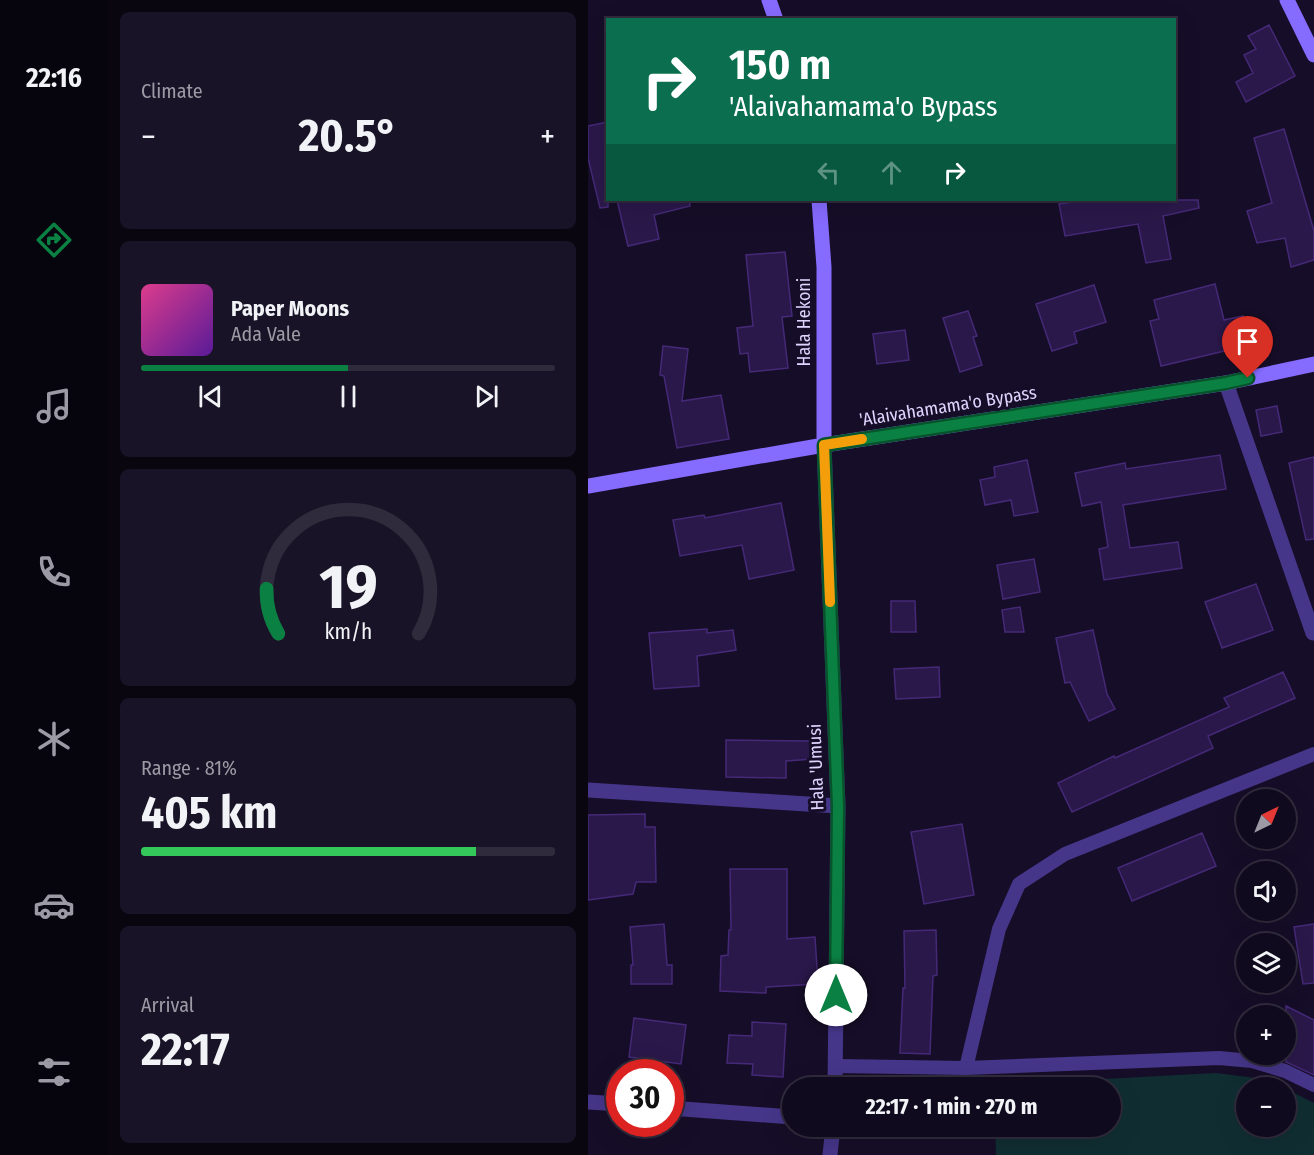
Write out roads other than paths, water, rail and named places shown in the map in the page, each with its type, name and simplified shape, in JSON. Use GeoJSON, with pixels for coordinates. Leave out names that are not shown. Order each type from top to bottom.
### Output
{"type":"FeatureCollection","features":[{"type":"Feature","properties":{"kind":"main road"},"geometry":{"type":"LineString","coordinates":[[769,0],[775,18]]}},
{"type":"Feature","properties":{"kind":"main road"},"geometry":{"type":"LineString","coordinates":[[1287,0],[1314,55]]}},
{"type":"Feature","properties":{"kind":"main road","name":"Hala Hekoni"},"geometry":{"type":"LineString","coordinates":[[819,201],[824,267],[824,445]]}},
{"type":"Feature","properties":{"kind":"main road","name":"'Alaivahamama'o Bypass"},"geometry":{"type":"LineString","coordinates":[[588,486],[824,445],[1226,383],[1314,364]]}},
{"type":"Feature","properties":{"kind":"street"},"geometry":{"type":"LineString","coordinates":[[1226,383],[1314,634]]}},
{"type":"Feature","properties":{"kind":"street","name":"Hala 'Umusi"},"geometry":{"type":"LineString","coordinates":[[824,445],[838,806],[836,1077]]}},
{"type":"Feature","properties":{"kind":"street"},"geometry":{"type":"LineString","coordinates":[[588,790],[838,806]]}},
{"type":"Feature","properties":{"kind":"street"},"geometry":{"type":"LineString","coordinates":[[588,1102],[606,1103]]}},
{"type":"Feature","properties":{"kind":"street"},"geometry":{"type":"LineString","coordinates":[[684,1109],[782,1116]]}},
{"type":"Feature","properties":{"kind":"street"},"geometry":{"type":"LineString","coordinates":[[830,1155],[832,1137]]}},
{"type":"Feature","properties":{"kind":"lane"},"geometry":{"type":"LineString","coordinates":[[966,1068],[999,929],[1019,884],[1065,854],[1314,754]]}},
{"type":"Feature","properties":{"kind":"lane"},"geometry":{"type":"LineString","coordinates":[[836,1066],[966,1068],[1219,1058],[1252,1061],[1285,1071],[1314,1084]]}}]}
